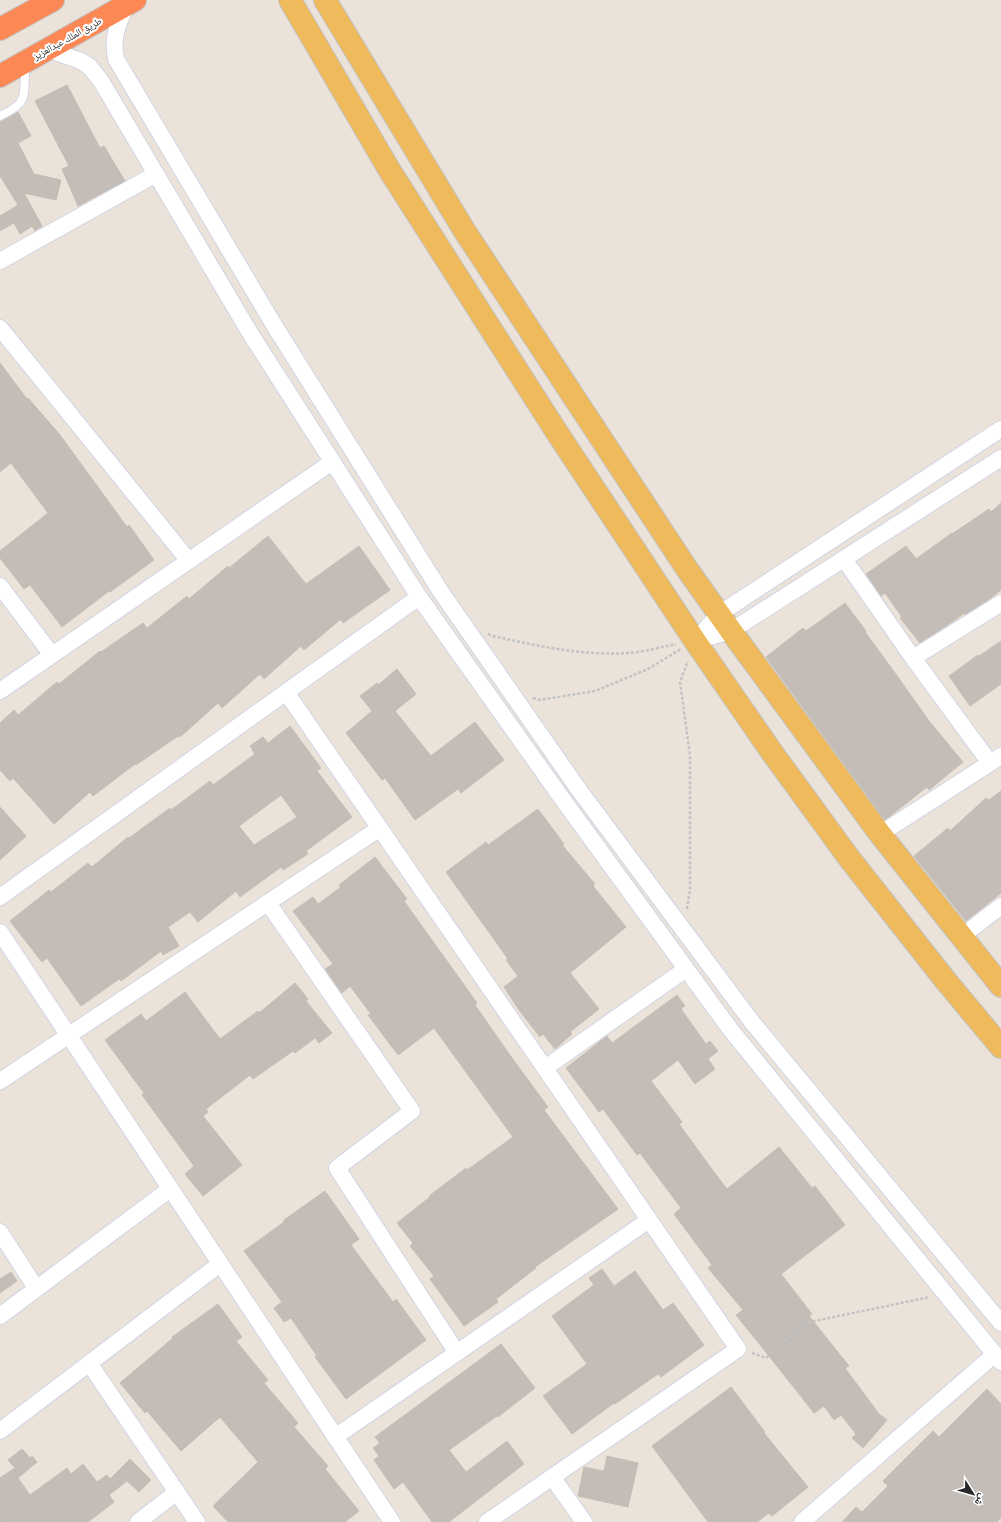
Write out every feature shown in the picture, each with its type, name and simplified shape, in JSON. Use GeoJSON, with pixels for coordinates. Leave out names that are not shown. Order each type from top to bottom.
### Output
{"type":"FeatureCollection","features":[{"type":"Feature","properties":{"kind":"highway"},"geometry":{"type":"LineString","coordinates":[[0,29],[53,0]]}},
{"type":"Feature","properties":{"kind":"highway","name":"طريق الملك عبدالعزيز"},"geometry":{"type":"LineString","coordinates":[[0,76],[131,2]]}},
{"type":"Feature","properties":{"kind":"main road"},"geometry":{"type":"LineString","coordinates":[[290,0],[390,171],[556,431],[695,641],[771,751],[849,858],[946,981],[1001,1047]]}},
{"type":"Feature","properties":{"kind":"main road"},"geometry":{"type":"LineString","coordinates":[[325,0],[464,230],[683,562],[731,632],[880,834],[1001,986]]}},
{"type":"Feature","properties":{"kind":"street"},"geometry":{"type":"LineString","coordinates":[[131,2],[118,22],[113,44],[116,59],[274,325],[441,592],[579,790],[752,1022],[1001,1323]]}},
{"type":"Feature","properties":{"kind":"street"},"geometry":{"type":"LineString","coordinates":[[41,53],[81,61],[90,67],[101,81],[250,333],[419,597],[566,804],[730,1029],[998,1358],[802,1522]]}},
{"type":"Feature","properties":{"kind":"street"},"geometry":{"type":"LineString","coordinates":[[0,261],[156,174]]}},
{"type":"Feature","properties":{"kind":"street"},"geometry":{"type":"LineString","coordinates":[[0,328],[189,561]]}},
{"type":"Feature","properties":{"kind":"street"},"geometry":{"type":"LineString","coordinates":[[695,641],[719,614],[1001,429]]}},
{"type":"Feature","properties":{"kind":"street"},"geometry":{"type":"LineString","coordinates":[[695,641],[731,632],[1001,458]]}},
{"type":"Feature","properties":{"kind":"street"},"geometry":{"type":"LineString","coordinates":[[0,691],[332,462]]}},
{"type":"Feature","properties":{"kind":"street"},"geometry":{"type":"LineString","coordinates":[[844,559],[913,658],[995,759],[880,834]]}},
{"type":"Feature","properties":{"kind":"street"},"geometry":{"type":"LineString","coordinates":[[0,586],[52,655]]}},
{"type":"Feature","properties":{"kind":"street"},"geometry":{"type":"LineString","coordinates":[[0,897],[419,597]]}},
{"type":"Feature","properties":{"kind":"street"},"geometry":{"type":"LineString","coordinates":[[913,658],[1001,604]]}},
{"type":"Feature","properties":{"kind":"street"},"geometry":{"type":"LineString","coordinates":[[286,692],[738,1349],[487,1522]]}},
{"type":"Feature","properties":{"kind":"street"},"geometry":{"type":"LineString","coordinates":[[0,1081],[380,828]]}},
{"type":"Feature","properties":{"kind":"street"},"geometry":{"type":"LineString","coordinates":[[268,903],[412,1111],[337,1168],[457,1353]]}},
{"type":"Feature","properties":{"kind":"street"},"geometry":{"type":"LineString","coordinates":[[961,937],[1001,906]]}},
{"type":"Feature","properties":{"kind":"street"},"geometry":{"type":"LineString","coordinates":[[0,932],[392,1522]]}},
{"type":"Feature","properties":{"kind":"street"},"geometry":{"type":"LineString","coordinates":[[545,1068],[686,969]]}},
{"type":"Feature","properties":{"kind":"street"},"geometry":{"type":"LineString","coordinates":[[0,1316],[170,1189]]}},
{"type":"Feature","properties":{"kind":"street"},"geometry":{"type":"LineString","coordinates":[[336,1437],[649,1220]]}},
{"type":"Feature","properties":{"kind":"street"},"geometry":{"type":"LineString","coordinates":[[0,1232],[36,1288]]}},
{"type":"Feature","properties":{"kind":"street"},"geometry":{"type":"LineString","coordinates":[[0,1431],[220,1264]]}},
{"type":"Feature","properties":{"kind":"street"},"geometry":{"type":"LineString","coordinates":[[89,1363],[197,1522]]}},
{"type":"Feature","properties":{"kind":"street"},"geometry":{"type":"LineString","coordinates":[[552,1477],[584,1522]]}},
{"type":"Feature","properties":{"kind":"street"},"geometry":{"type":"LineString","coordinates":[[138,1522],[177,1492]]}},
{"type":"Feature","properties":{"kind":"lane"},"geometry":{"type":"LineString","coordinates":[[0,116],[16,107],[21,100],[23,96],[25,69],[41,53]]}},
{"type":"Feature","properties":{"kind":"path"},"geometry":{"type":"LineString","coordinates":[[487,633],[493,636],[548,648],[587,653],[629,653],[695,641]]}},
{"type":"Feature","properties":{"kind":"path"},"geometry":{"type":"LineString","coordinates":[[511,692],[540,700],[595,691],[648,669],[695,641]]}},
{"type":"Feature","properties":{"kind":"path"},"geometry":{"type":"LineString","coordinates":[[683,930],[690,889],[690,754],[680,682],[695,641]]}},
{"type":"Feature","properties":{"kind":"path"},"geometry":{"type":"LineString","coordinates":[[738,1349],[766,1358],[805,1323],[945,1294]]}},
{"type":"Feature","properties":{"kind":"building"},"geometry":{"type":"Polygon","coordinates":[[[67,85],[100,148],[104,146],[125,181],[78,206],[62,169],[69,166],[35,101],[67,85]]]}},
{"type":"Feature","properties":{"kind":"building"},"geometry":{"type":"Polygon","coordinates":[[[18,112],[31,136],[18,143],[34,174],[61,180],[56,200],[24,193],[42,226],[35,231],[32,226],[20,234],[14,223],[0,231],[0,216],[18,205],[0,176],[0,122],[18,112]]]}},
{"type":"Feature","properties":{"kind":"building"},"geometry":{"type":"Polygon","coordinates":[[[0,363],[27,399],[28,398],[60,435],[127,527],[129,525],[154,560],[110,592],[109,591],[62,627],[30,585],[24,589],[0,558],[0,551],[48,513],[11,463],[0,472],[0,363]]]}},
{"type":"Feature","properties":{"kind":"building"},"geometry":{"type":"Polygon","coordinates":[[[1001,503],[1001,590],[988,600],[965,615],[964,613],[920,643],[900,618],[902,617],[885,593],[881,596],[866,574],[906,546],[916,559],[989,509],[991,512],[1001,503]]]}},
{"type":"Feature","properties":{"kind":"building"},"geometry":{"type":"Polygon","coordinates":[[[268,536],[306,584],[359,546],[390,590],[343,623],[341,619],[304,650],[301,646],[264,679],[260,674],[222,708],[218,703],[180,737],[178,736],[136,765],[135,764],[93,796],[90,792],[54,824],[13,778],[10,781],[0,770],[0,723],[14,710],[18,715],[57,682],[59,684],[100,651],[101,652],[143,623],[147,628],[187,596],[189,599],[228,566],[229,568],[268,536]]]}},
{"type":"Feature","properties":{"kind":"building"},"geometry":{"type":"Polygon","coordinates":[[[845,603],[929,721],[963,762],[929,790],[927,787],[885,820],[766,657],[803,628],[806,631],[845,603]]]}},
{"type":"Feature","properties":{"kind":"building"},"geometry":{"type":"Polygon","coordinates":[[[1001,641],[1001,684],[970,706],[949,676],[978,655],[979,656],[1001,641]]]}},
{"type":"Feature","properties":{"kind":"building"},"geometry":{"type":"Polygon","coordinates":[[[397,669],[416,694],[395,711],[431,756],[475,722],[504,760],[461,793],[458,789],[415,820],[385,778],[382,780],[346,733],[372,711],[360,696],[377,683],[378,685],[397,669]]]}},
{"type":"Feature","properties":{"kind":"building"},"geometry":{"type":"Polygon","coordinates":[[[290,726],[321,768],[317,771],[352,817],[306,851],[308,854],[283,870],[281,867],[240,897],[236,891],[198,922],[190,912],[168,927],[179,946],[163,955],[161,951],[121,981],[119,979],[81,1006],[47,958],[42,962],[10,921],[49,890],[51,892],[88,863],[92,867],[128,837],[129,838],[170,808],[171,810],[210,781],[213,785],[255,754],[250,746],[263,737],[268,743],[290,726]],[[281,795],[239,826],[254,845],[297,817],[281,795]]]}},
{"type":"Feature","properties":{"kind":"building"},"geometry":{"type":"Polygon","coordinates":[[[1001,791],[1001,893],[966,921],[914,856],[948,828],[950,831],[986,798],[989,800],[1001,791]]]}},
{"type":"Feature","properties":{"kind":"building"},"geometry":{"type":"Polygon","coordinates":[[[0,807],[26,836],[0,860],[0,807]]]}},
{"type":"Feature","properties":{"kind":"building"},"geometry":{"type":"Polygon","coordinates":[[[538,809],[564,844],[562,845],[595,884],[593,886],[626,927],[570,973],[599,1009],[570,1032],[572,1034],[555,1049],[543,1034],[540,1037],[519,1010],[504,987],[518,976],[506,960],[508,959],[446,872],[486,842],[488,845],[538,809]]]}},
{"type":"Feature","properties":{"kind":"building"},"geometry":{"type":"Polygon","coordinates":[[[375,857],[407,899],[404,901],[477,1003],[475,1005],[512,1058],[548,1107],[544,1110],[618,1209],[535,1267],[536,1268],[496,1299],[498,1302],[464,1326],[430,1279],[434,1276],[410,1246],[413,1243],[397,1223],[466,1168],[467,1170],[513,1137],[434,1028],[398,1055],[368,1015],[371,1014],[350,986],[342,993],[325,969],[333,964],[293,911],[313,897],[318,904],[341,887],[339,885],[375,857]]]}},
{"type":"Feature","properties":{"kind":"building"},"geometry":{"type":"Polygon","coordinates":[[[295,983],[308,999],[306,1001],[332,1033],[319,1043],[315,1038],[295,1053],[293,1051],[253,1079],[250,1075],[206,1109],[208,1112],[203,1116],[242,1165],[203,1196],[185,1174],[194,1166],[142,1095],[144,1093],[105,1040],[141,1014],[146,1021],[185,992],[220,1039],[258,1011],[259,1013],[295,983]]]}},
{"type":"Feature","properties":{"kind":"building"},"geometry":{"type":"Polygon","coordinates":[[[677,995],[685,1006],[681,1009],[706,1044],[710,1041],[718,1051],[708,1059],[715,1069],[695,1084],[678,1060],[651,1081],[682,1122],[679,1124],[714,1172],[727,1189],[779,1147],[812,1188],[815,1186],[845,1225],[781,1274],[812,1314],[809,1316],[849,1366],[845,1368],[879,1414],[887,1420],[863,1448],[852,1438],[856,1434],[841,1415],[834,1420],[824,1406],[814,1413],[736,1315],[743,1310],[708,1268],[712,1265],[674,1214],[681,1208],[640,1153],[637,1155],[603,1109],[599,1112],[566,1068],[607,1036],[612,1043],[677,995]]]}},
{"type":"Feature","properties":{"kind":"building"},"geometry":{"type":"Polygon","coordinates":[[[325,1191],[359,1239],[351,1245],[393,1302],[396,1299],[426,1340],[346,1399],[315,1357],[317,1356],[291,1318],[284,1322],[274,1308],[282,1302],[244,1251],[325,1191]]]}},
{"type":"Feature","properties":{"kind":"building"},"geometry":{"type":"Polygon","coordinates":[[[602,1269],[614,1286],[635,1271],[663,1310],[673,1303],[704,1345],[661,1377],[658,1374],[615,1404],[614,1403],[572,1434],[543,1396],[587,1364],[552,1316],[594,1285],[589,1278],[602,1269]]]}},
{"type":"Feature","properties":{"kind":"building"},"geometry":{"type":"Polygon","coordinates":[[[11,1272],[17,1281],[0,1293],[0,1279],[11,1272]]]}},
{"type":"Feature","properties":{"kind":"building"},"geometry":{"type":"Polygon","coordinates":[[[218,1304],[242,1337],[236,1341],[268,1380],[264,1383],[298,1423],[294,1427],[328,1466],[325,1469],[359,1511],[345,1522],[228,1522],[213,1506],[258,1462],[220,1417],[181,1451],[147,1411],[145,1413],[120,1383],[173,1338],[172,1337],[218,1304]]]}},
{"type":"Feature","properties":{"kind":"building"},"geometry":{"type":"Polygon","coordinates":[[[501,1344],[535,1388],[498,1417],[497,1416],[449,1450],[466,1472],[507,1441],[524,1464],[449,1522],[432,1522],[403,1482],[394,1489],[374,1460],[379,1456],[373,1448],[380,1443],[375,1437],[501,1344]]]}},
{"type":"Feature","properties":{"kind":"building"},"geometry":{"type":"Polygon","coordinates":[[[731,1387],[765,1432],[764,1433],[808,1487],[772,1516],[769,1513],[757,1522],[708,1522],[652,1446],[731,1387]]]}},
{"type":"Feature","properties":{"kind":"building"},"geometry":{"type":"Polygon","coordinates":[[[987,1389],[1001,1404],[1001,1518],[997,1522],[842,1522],[856,1507],[862,1512],[888,1486],[883,1481],[933,1431],[939,1437],[987,1389]]]}},
{"type":"Feature","properties":{"kind":"building"},"geometry":{"type":"Polygon","coordinates":[[[22,1449],[30,1458],[32,1456],[37,1462],[18,1478],[30,1495],[67,1468],[71,1474],[83,1464],[97,1482],[107,1475],[110,1479],[130,1459],[151,1480],[139,1492],[127,1481],[109,1495],[114,1502],[88,1522],[0,1522],[0,1478],[15,1468],[8,1460],[22,1449]]]}},
{"type":"Feature","properties":{"kind":"building"},"geometry":{"type":"Polygon","coordinates":[[[607,1456],[638,1463],[628,1507],[578,1496],[584,1467],[604,1471],[607,1456]]]}}]}
